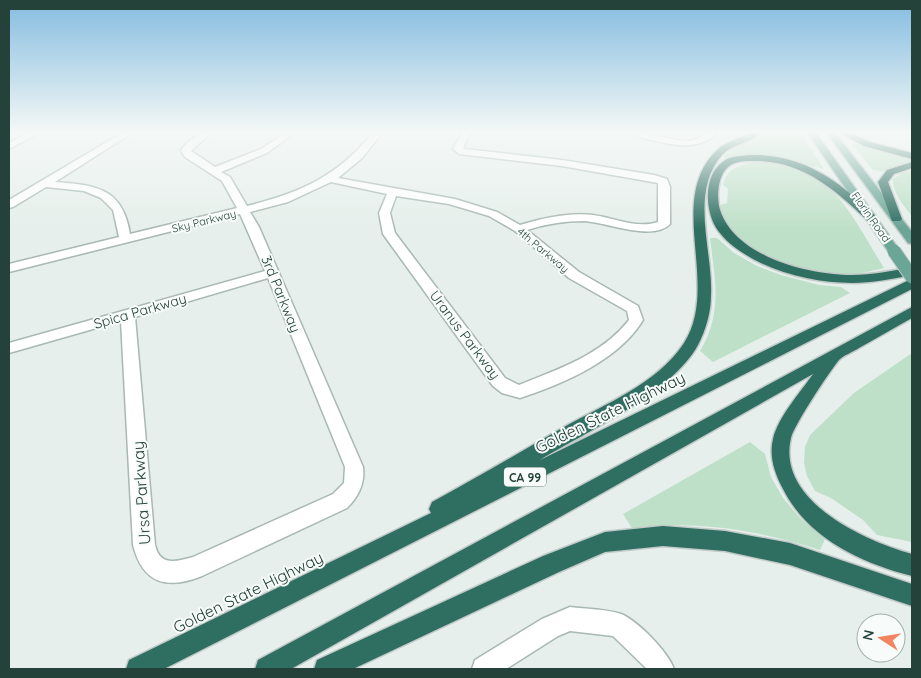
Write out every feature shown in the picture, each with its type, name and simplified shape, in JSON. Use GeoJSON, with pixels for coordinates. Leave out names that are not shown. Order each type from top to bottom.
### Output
{"type":"FeatureCollection","features":[{"type":"Feature","properties":{"kind":"highway"},"geometry":{"type":"LineString","coordinates":[[323,577],[638,393],[670,370],[692,343],[704,316],[706,290],[699,202],[701,182],[709,165]]}},
{"type":"Feature","properties":{"kind":"highway"},"geometry":{"type":"LineString","coordinates":[[726,165],[716,179],[712,196],[715,216],[722,229],[736,243],[751,252],[785,268],[816,276],[845,279],[872,278],[912,271]]}},
{"type":"Feature","properties":{"kind":"highway"},"geometry":{"type":"LineString","coordinates":[[792,165],[822,175],[835,184],[871,218]]}},
{"type":"Feature","properties":{"kind":"highway"},"geometry":{"type":"LineString","coordinates":[[896,219],[883,182],[886,174],[912,165]]}},
{"type":"Feature","properties":{"kind":"highway","name":"Golden State Highway"},"geometry":{"type":"LineString","coordinates":[[138,669],[912,284]]}},
{"type":"Feature","properties":{"kind":"highway"},"geometry":{"type":"LineString","coordinates":[[267,669],[836,352],[911,313]]}},
{"type":"Feature","properties":{"kind":"highway"},"geometry":{"type":"LineString","coordinates":[[836,352],[784,432],[779,453],[784,469],[792,490],[808,511],[838,534],[864,550],[912,565]]}},
{"type":"Feature","properties":{"kind":"highway"},"geometry":{"type":"LineString","coordinates":[[326,669],[551,564],[605,542],[663,536],[725,541],[790,554],[912,595]]}},
{"type":"Feature","properties":{"kind":"main road","name":"Florin Road"},"geometry":{"type":"LineString","coordinates":[[834,165],[912,277]]}},
{"type":"Feature","properties":{"kind":"main road","name":"Florin Road"},"geometry":{"type":"LineString","coordinates":[[855,165],[912,240]]}},
{"type":"Feature","properties":{"kind":"street"},"geometry":{"type":"LineString","coordinates":[[9,204],[77,165]]}},
{"type":"Feature","properties":{"kind":"street","name":"3rd Parkway"},"geometry":{"type":"LineString","coordinates":[[204,165],[229,182],[253,226],[354,467],[353,486]]}},
{"type":"Feature","properties":{"kind":"street"},"geometry":{"type":"LineString","coordinates":[[214,171],[231,165]]}},
{"type":"Feature","properties":{"kind":"street","name":"Sky Parkway"},"geometry":{"type":"LineString","coordinates":[[9,268],[284,200],[330,178],[348,165]]}},
{"type":"Feature","properties":{"kind":"street"},"geometry":{"type":"LineString","coordinates":[[519,229],[540,222],[575,218],[598,220],[633,227],[658,227],[664,224],[665,188],[663,181],[572,165]]}},
{"type":"Feature","properties":{"kind":"street","name":"4th Parkway"},"geometry":{"type":"LineString","coordinates":[[330,178],[393,192],[462,203],[493,214],[519,229],[574,275],[633,309]]}},
{"type":"Feature","properties":{"kind":"street"},"geometry":{"type":"LineString","coordinates":[[46,184],[85,189],[106,197],[118,210],[125,240]]}},
{"type":"Feature","properties":{"kind":"street","name":"Uranus Parkway"},"geometry":{"type":"LineString","coordinates":[[393,192],[384,212],[384,223],[389,234],[499,382],[508,388],[520,392],[604,352],[629,332],[636,320],[633,309]]}},
{"type":"Feature","properties":{"kind":"street","name":"Spica Parkway"},"geometry":{"type":"LineString","coordinates":[[9,348],[272,274]]}},
{"type":"Feature","properties":{"kind":"street","name":"Ursa Parkway"},"geometry":{"type":"LineString","coordinates":[[128,314],[144,545],[147,559],[156,569],[178,572],[194,568],[340,502],[353,486]]}},
{"type":"Feature","properties":{"kind":"street"},"geometry":{"type":"LineString","coordinates":[[484,669],[550,627],[570,619],[618,625],[651,654],[662,669]]}},
{"type":"Feature","properties":{"kind":"green space"},"geometry":{"type":"Polygon","coordinates":[[[744,165],[779,165],[799,169],[817,179],[833,192],[846,207],[884,268],[864,273],[828,274],[795,267],[747,246],[735,236],[726,224],[720,205],[727,203],[728,189],[723,185],[729,173],[735,168],[744,165]]]}},
{"type":"Feature","properties":{"kind":"green space"},"geometry":{"type":"Polygon","coordinates":[[[806,165],[821,165],[824,169],[806,165]]]}},
{"type":"Feature","properties":{"kind":"green space"},"geometry":{"type":"Polygon","coordinates":[[[869,165],[899,165],[882,171],[873,170],[869,165]]]}},
{"type":"Feature","properties":{"kind":"green space"},"geometry":{"type":"Polygon","coordinates":[[[912,171],[912,216],[896,194],[893,179],[902,173],[912,171]]]}},
{"type":"Feature","properties":{"kind":"green space"},"geometry":{"type":"Polygon","coordinates":[[[710,238],[717,238],[734,253],[757,266],[781,275],[819,285],[841,287],[850,293],[713,362],[700,351],[707,337],[715,310],[716,296],[710,238]]]}},
{"type":"Feature","properties":{"kind":"green space"},"geometry":{"type":"Polygon","coordinates":[[[912,353],[912,542],[877,535],[863,520],[831,498],[815,491],[807,476],[804,463],[805,447],[810,435],[854,393],[912,353]]]}},
{"type":"Feature","properties":{"kind":"green space"},"geometry":{"type":"Polygon","coordinates":[[[750,442],[765,454],[771,477],[783,498],[801,519],[825,539],[820,550],[774,537],[727,528],[680,525],[632,528],[623,514],[750,442]]]}}]}
